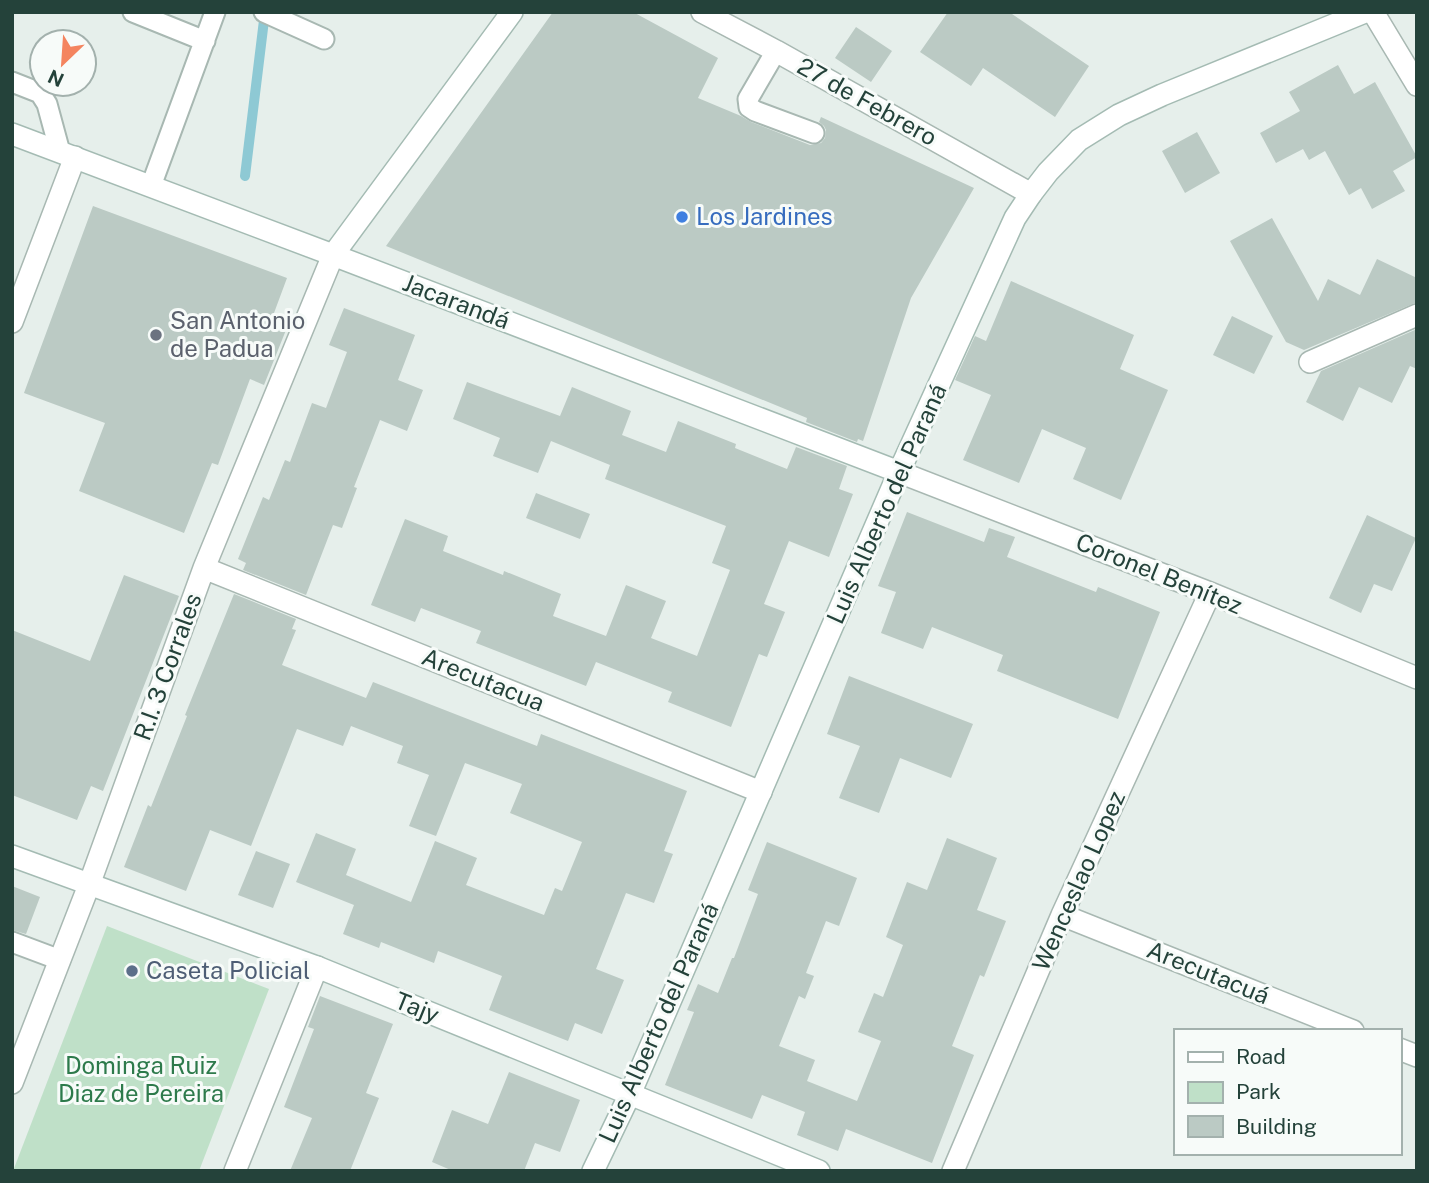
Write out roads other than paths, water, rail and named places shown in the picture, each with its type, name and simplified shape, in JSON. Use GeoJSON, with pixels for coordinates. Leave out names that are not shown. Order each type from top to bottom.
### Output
{"type":"FeatureCollection","features":[{"type":"Feature","properties":{"kind":"street","name":"R.I. 3 Corrales"},"geometry":{"type":"LineString","coordinates":[[12,1083],[89,885],[204,568],[333,255],[512,12]]}},
{"type":"Feature","properties":{"kind":"street","name":"27 de Febrero"},"geometry":{"type":"LineString","coordinates":[[702,12],[1031,194]]}},
{"type":"Feature","properties":{"kind":"street"},"geometry":{"type":"LineString","coordinates":[[1364,13],[1417,85]]}},
{"type":"Feature","properties":{"kind":"street","name":"Luis Alberto del Paraná"},"geometry":{"type":"LineString","coordinates":[[593,1171],[630,1094],[899,472],[1014,218],[1048,172],[1079,140],[1119,115],[1162,94],[1364,13]]}},
{"type":"Feature","properties":{"kind":"street","name":"Jacarandá"},"geometry":{"type":"LineString","coordinates":[[12,134],[899,472]]}},
{"type":"Feature","properties":{"kind":"street"},"geometry":{"type":"LineString","coordinates":[[12,322],[68,154]]}},
{"type":"Feature","properties":{"kind":"street"},"geometry":{"type":"LineString","coordinates":[[1310,362],[1417,315]]}},
{"type":"Feature","properties":{"kind":"street","name":"Coronel Benítez"},"geometry":{"type":"LineString","coordinates":[[899,472],[1210,593],[1417,678]]}},
{"type":"Feature","properties":{"kind":"street","name":"Arecutacua"},"geometry":{"type":"LineString","coordinates":[[204,568],[761,792]]}},
{"type":"Feature","properties":{"kind":"street","name":"Wenceslao Lopez"},"geometry":{"type":"LineString","coordinates":[[953,1171],[1062,915],[1210,593]]}},
{"type":"Feature","properties":{"kind":"street","name":"Tajy"},"geometry":{"type":"LineString","coordinates":[[12,856],[317,967],[818,1171]]}},
{"type":"Feature","properties":{"kind":"street","name":"Arecutacuá"},"geometry":{"type":"LineString","coordinates":[[1062,915],[1348,1029]]}},
{"type":"Feature","properties":{"kind":"street"},"geometry":{"type":"LineString","coordinates":[[235,1171],[317,967]]}},
{"type":"Feature","properties":{"kind":"lane"},"geometry":{"type":"LineString","coordinates":[[133,12],[205,41]]}},
{"type":"Feature","properties":{"kind":"lane"},"geometry":{"type":"LineString","coordinates":[[151,186],[215,12]]}},
{"type":"Feature","properties":{"kind":"lane"},"geometry":{"type":"LineString","coordinates":[[264,12],[324,39]]}},
{"type":"Feature","properties":{"kind":"lane"},"geometry":{"type":"LineString","coordinates":[[776,51],[748,99],[749,107],[814,134]]}},
{"type":"Feature","properties":{"kind":"lane"},"geometry":{"type":"LineString","coordinates":[[12,82],[40,93],[68,154]]}},
{"type":"Feature","properties":{"kind":"lane"},"geometry":{"type":"LineString","coordinates":[[12,942],[60,960]]}},
{"type":"Feature","properties":{"kind":"waterway"},"geometry":{"type":"LineString","coordinates":[[245,176],[265,12]]}},
{"type":"Feature","properties":{"kind":"place","name":"Los Jardines"},"geometry":{"type":"Point","coordinates":[682,217]}},
{"type":"Feature","properties":{"kind":"place","name":"San Antonio de Padua"},"geometry":{"type":"Point","coordinates":[156,335]}},
{"type":"Feature","properties":{"kind":"place","name":"Caseta Policial"},"geometry":{"type":"Point","coordinates":[132,971]}},
{"type":"Feature","properties":{"kind":"park label","name":"Dominga Ruiz Diaz de Pereira"},"geometry":{"type":"Point","coordinates":[141,1080]}}]}
